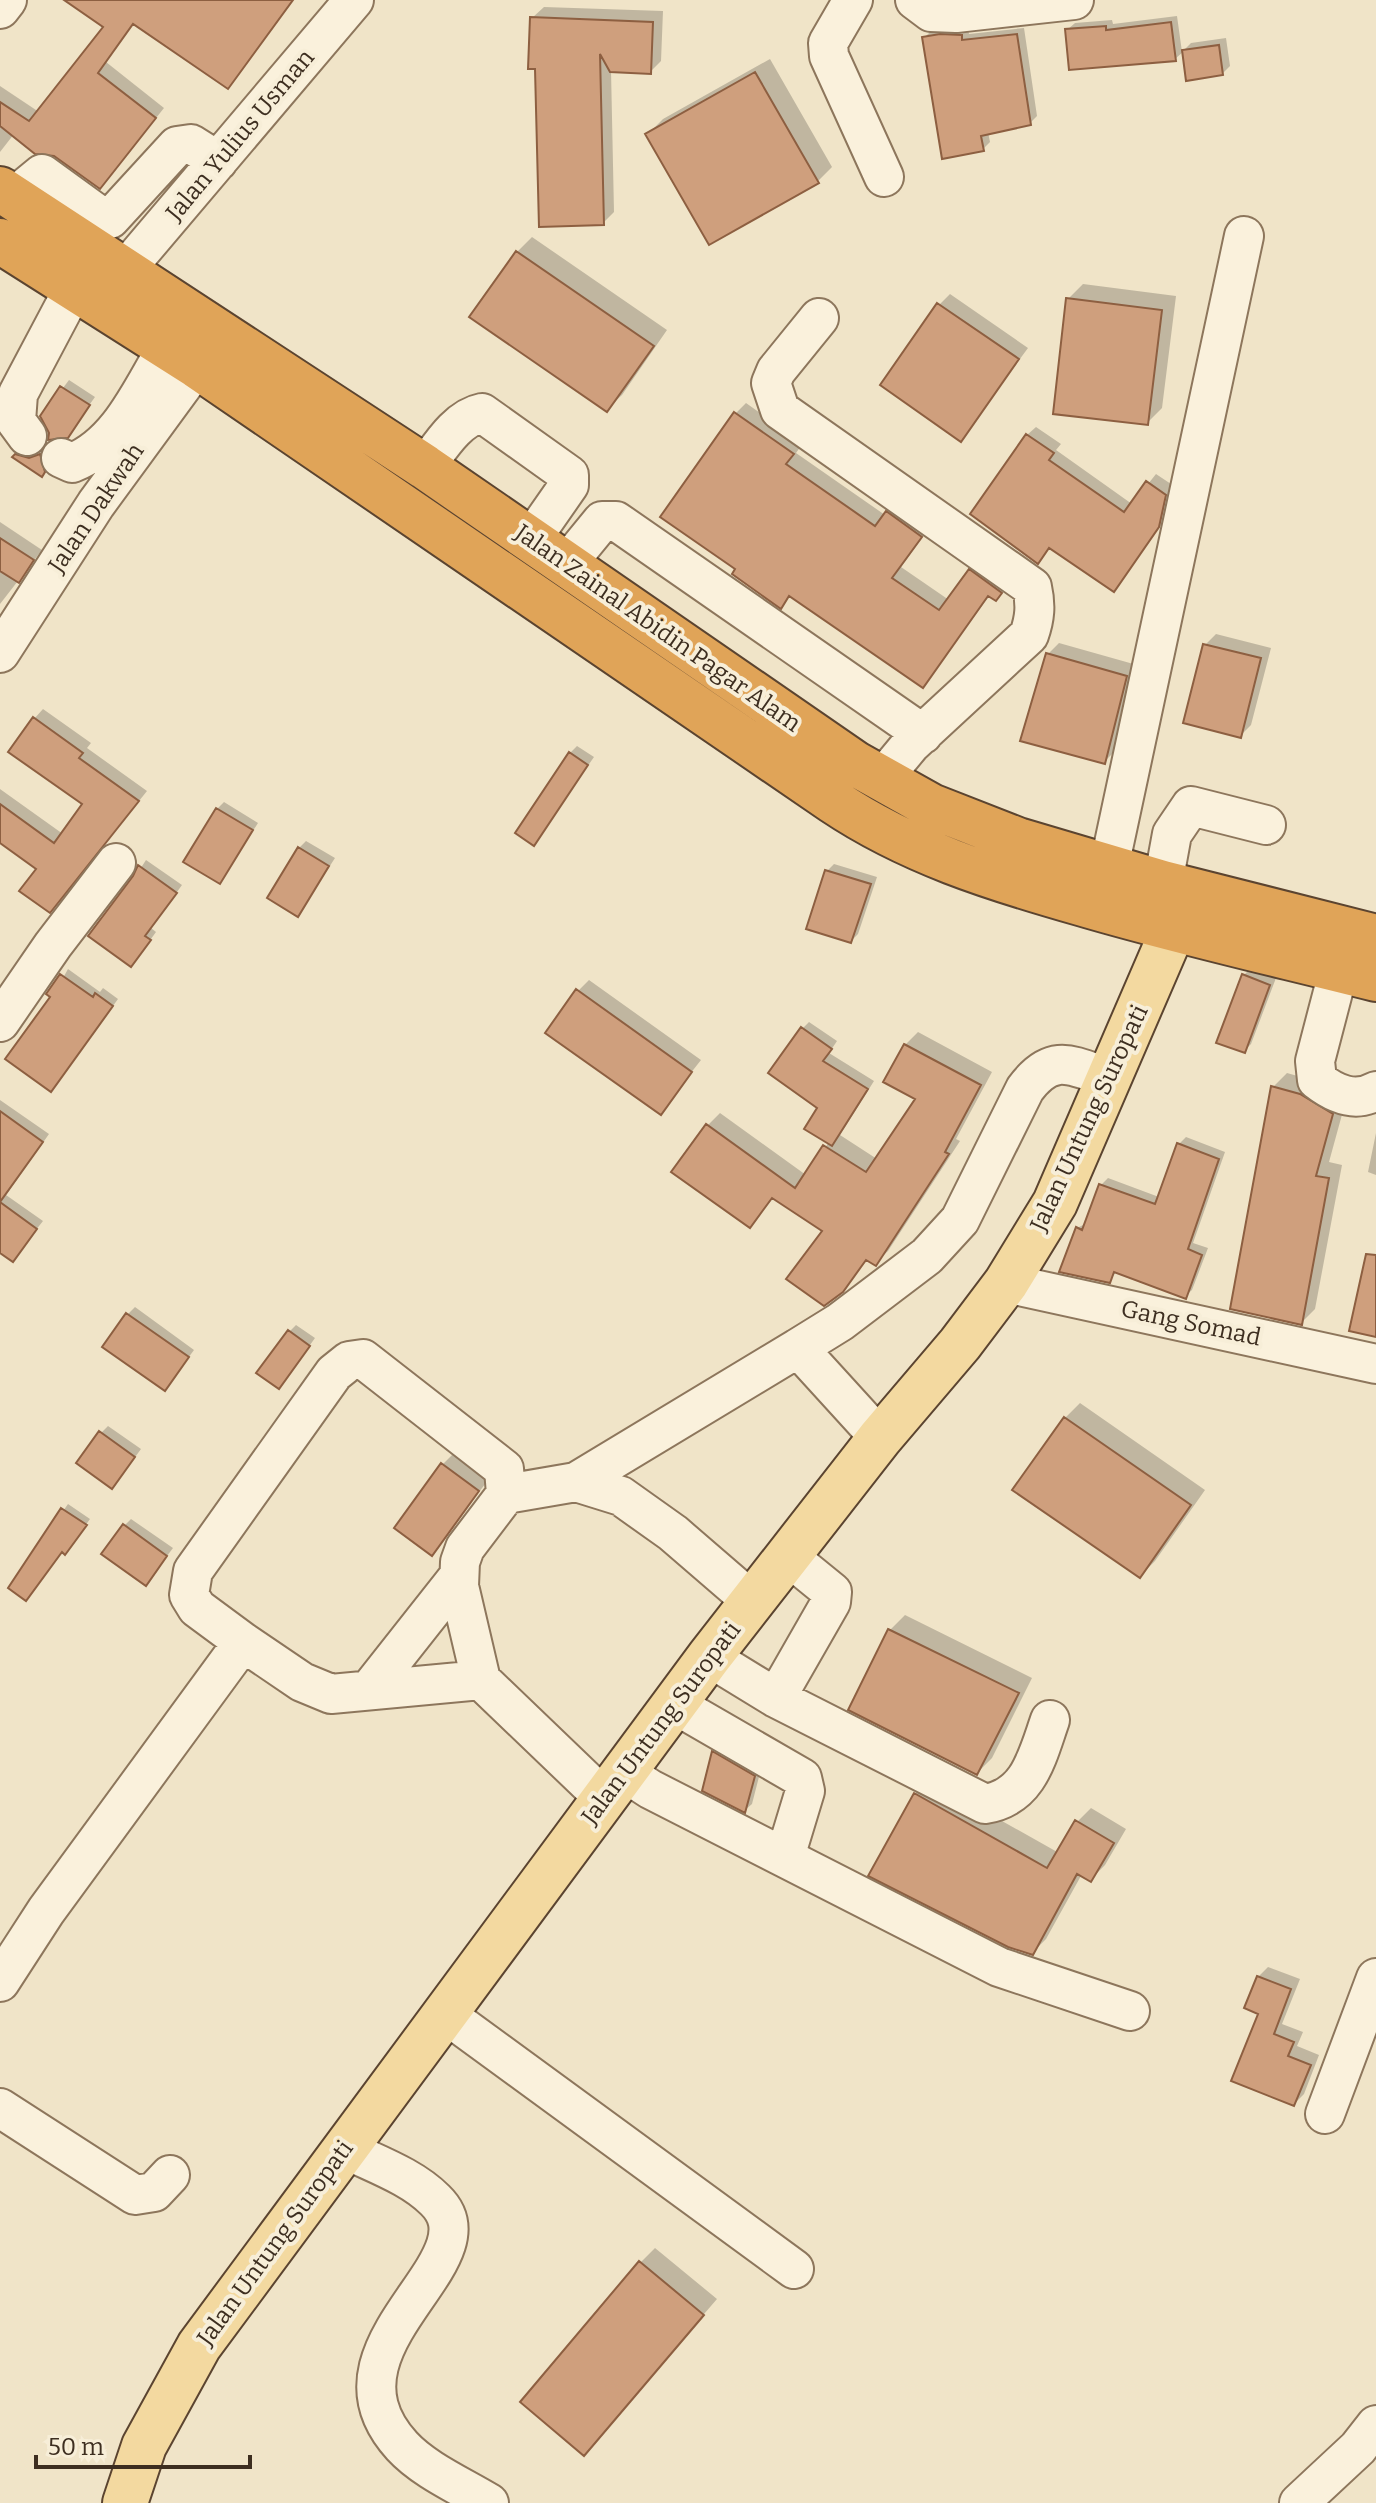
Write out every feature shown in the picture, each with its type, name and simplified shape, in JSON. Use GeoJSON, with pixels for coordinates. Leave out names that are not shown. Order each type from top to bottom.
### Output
{"type":"FeatureCollection","features":[{"type":"Feature","properties":{"kind":"highway","name":"Jalan Zainal Abidin Pagar Alam"},"geometry":{"type":"LineString","coordinates":[[7,193],[425,467],[882,779],[931,806],[989,829],[1163,883],[1367,960]]}},
{"type":"Feature","properties":{"kind":"highway","name":"Jalan Zainal Abidin Pagar Alam"},"geometry":{"type":"LineString","coordinates":[[0,241],[182,356],[833,801],[908,846],[981,875],[1173,930],[1367,960]]}},
{"type":"Feature","properties":{"kind":"highway"},"geometry":{"type":"LineString","coordinates":[[523,588],[549,553]]}},
{"type":"Feature","properties":{"kind":"main road","name":"Jalan Untung Suropati"},"geometry":{"type":"LineString","coordinates":[[125,2503],[144,2446],[199,2346],[709,1657],[1006,1283],[1055,1203],[1173,930]]}},
{"type":"Feature","properties":{"kind":"street"},"geometry":{"type":"LineString","coordinates":[[0,9],[7,0]]}},
{"type":"Feature","properties":{"kind":"street","name":"Jalan Yulius Usman"},"geometry":{"type":"LineString","coordinates":[[126,269],[354,0]]}},
{"type":"Feature","properties":{"kind":"street"},"geometry":{"type":"LineString","coordinates":[[853,0],[828,43],[829,56],[884,177]]}},
{"type":"Feature","properties":{"kind":"street"},"geometry":{"type":"LineString","coordinates":[[915,0],[931,12],[1074,0]]}},
{"type":"Feature","properties":{"kind":"street"},"geometry":{"type":"LineString","coordinates":[[7,193],[42,174],[104,219],[110,219],[177,146],[191,144],[218,161]]}},
{"type":"Feature","properties":{"kind":"street"},"geometry":{"type":"LineString","coordinates":[[1109,867],[1244,236]]}},
{"type":"Feature","properties":{"kind":"street"},"geometry":{"type":"LineString","coordinates":[[27,436],[16,421],[18,394],[74,288]]}},
{"type":"Feature","properties":{"kind":"street"},"geometry":{"type":"LineString","coordinates":[[819,318],[776,371],[771,383],[780,410],[1032,587],[1035,618],[1029,635],[923,734],[882,779]]}},
{"type":"Feature","properties":{"kind":"street"},"geometry":{"type":"LineString","coordinates":[[61,458],[72,463],[86,457],[115,433],[182,356]]}},
{"type":"Feature","properties":{"kind":"street","name":"Jalan Dakwah"},"geometry":{"type":"LineString","coordinates":[[0,653],[96,504],[182,356]]}},
{"type":"Feature","properties":{"kind":"street"},"geometry":{"type":"LineString","coordinates":[[425,467],[446,437],[473,415],[482,413],[569,475],[569,485],[549,553]]}},
{"type":"Feature","properties":{"kind":"street"},"geometry":{"type":"LineString","coordinates":[[549,553],[602,521],[616,521],[923,734]]}},
{"type":"Feature","properties":{"kind":"street"},"geometry":{"type":"LineString","coordinates":[[1163,883],[1172,834],[1191,806],[1266,825]]}},
{"type":"Feature","properties":{"kind":"street"},"geometry":{"type":"LineString","coordinates":[[0,1022],[53,945],[116,863]]}},
{"type":"Feature","properties":{"kind":"street"},"geometry":{"type":"LineString","coordinates":[[1367,960],[1315,1061],[1317,1080],[1336,1094],[1365,1097],[1376,1091]]}},
{"type":"Feature","properties":{"kind":"street"},"geometry":{"type":"LineString","coordinates":[[506,1494],[576,1482],[840,1322],[927,1256],[960,1220],[1025,1089],[1037,1072],[1059,1064],[1111,1079]]}},
{"type":"Feature","properties":{"kind":"street","name":"Gang Somad"},"geometry":{"type":"LineString","coordinates":[[1006,1283],[1376,1364]]}},
{"type":"Feature","properties":{"kind":"street"},"geometry":{"type":"LineString","coordinates":[[798,1348],[880,1438]]}},
{"type":"Feature","properties":{"kind":"street"},"geometry":{"type":"LineString","coordinates":[[481,1680],[331,1694],[302,1682],[243,1642],[197,1608],[189,1595],[189,1580],[306,1409],[334,1373],[349,1361],[363,1359],[500,1463],[506,1480],[506,1494],[465,1548],[459,1576],[481,1680],[614,1785],[650,1789],[999,1967],[1130,2011]]}},
{"type":"Feature","properties":{"kind":"street"},"geometry":{"type":"LineString","coordinates":[[576,1482],[621,1496],[673,1533],[753,1602]]}},
{"type":"Feature","properties":{"kind":"street"},"geometry":{"type":"LineString","coordinates":[[776,1698],[831,1602],[832,1592],[789,1557]]}},
{"type":"Feature","properties":{"kind":"street"},"geometry":{"type":"LineString","coordinates":[[369,1690],[459,1576]]}},
{"type":"Feature","properties":{"kind":"street"},"geometry":{"type":"LineString","coordinates":[[0,1982],[46,1911],[243,1642]]}},
{"type":"Feature","properties":{"kind":"street"},"geometry":{"type":"LineString","coordinates":[[709,1657],[776,1698],[985,1804],[1004,1801],[1023,1786],[1050,1720]]}},
{"type":"Feature","properties":{"kind":"street"},"geometry":{"type":"LineString","coordinates":[[674,1704],[802,1778],[805,1791],[785,1857]]}},
{"type":"Feature","properties":{"kind":"street"},"geometry":{"type":"LineString","coordinates":[[1325,2114],[1376,1978]]}},
{"type":"Feature","properties":{"kind":"street"},"geometry":{"type":"LineString","coordinates":[[444,2013],[794,2269]]}},
{"type":"Feature","properties":{"kind":"street"},"geometry":{"type":"LineString","coordinates":[[0,2108],[135,2195],[154,2192],[170,2175]]}},
{"type":"Feature","properties":{"kind":"street"},"geometry":{"type":"LineString","coordinates":[[345,2149],[409,2180],[438,2202],[447,2223],[450,2238],[444,2256],[385,2343],[378,2367],[377,2393],[390,2429],[403,2447],[489,2503]]}},
{"type":"Feature","properties":{"kind":"street"},"geometry":{"type":"LineString","coordinates":[[1299,2503],[1358,2448],[1376,2425]]}},
{"type":"Feature","properties":{"kind":"building"},"geometry":{"type":"Polygon","coordinates":[[[64,0],[293,0],[228,89],[133,24],[98,73],[156,118],[100,189],[54,156],[35,154],[0,126],[0,102],[29,121],[103,27],[64,0]]]}},
{"type":"Feature","properties":{"kind":"building"},"geometry":{"type":"Polygon","coordinates":[[[530,17],[653,22],[651,74],[610,72],[600,54],[604,225],[539,227],[535,69],[528,69],[530,17]]]}},
{"type":"Feature","properties":{"kind":"building"},"geometry":{"type":"Polygon","coordinates":[[[1171,22],[1176,61],[1069,70],[1065,29],[1106,26],[1106,30],[1171,22]]]}},
{"type":"Feature","properties":{"kind":"building"},"geometry":{"type":"Polygon","coordinates":[[[1017,34],[1031,125],[981,136],[984,151],[942,159],[922,37],[962,35],[962,40],[1017,34]]]}},
{"type":"Feature","properties":{"kind":"building"},"geometry":{"type":"Polygon","coordinates":[[[1219,45],[1223,75],[1186,81],[1182,50],[1219,45]]]}},
{"type":"Feature","properties":{"kind":"building"},"geometry":{"type":"Polygon","coordinates":[[[755,72],[819,183],[709,245],[645,134],[755,72]]]}},
{"type":"Feature","properties":{"kind":"building"},"geometry":{"type":"Polygon","coordinates":[[[516,251],[654,346],[607,412],[469,317],[516,251]]]}},
{"type":"Feature","properties":{"kind":"building"},"geometry":{"type":"Polygon","coordinates":[[[1066,298],[1162,310],[1148,425],[1053,414],[1066,298]]]}},
{"type":"Feature","properties":{"kind":"building"},"geometry":{"type":"Polygon","coordinates":[[[937,303],[1019,359],[961,442],[880,385],[937,303]]]}},
{"type":"Feature","properties":{"kind":"building"},"geometry":{"type":"Polygon","coordinates":[[[60,386],[90,405],[68,438],[48,440],[49,433],[40,416],[60,386]]]}},
{"type":"Feature","properties":{"kind":"building"},"geometry":{"type":"Polygon","coordinates":[[[734,412],[794,454],[786,464],[875,526],[886,511],[922,537],[892,578],[939,610],[969,569],[1002,593],[996,601],[988,596],[923,688],[789,596],[781,609],[732,574],[735,569],[660,517],[734,412]]]}},
{"type":"Feature","properties":{"kind":"building"},"geometry":{"type":"Polygon","coordinates":[[[1026,434],[1054,453],[1049,460],[1124,512],[1146,481],[1166,495],[1159,527],[1114,592],[1049,548],[1038,564],[970,514],[1026,434]]]}},
{"type":"Feature","properties":{"kind":"building"},"geometry":{"type":"Polygon","coordinates":[[[15,454],[29,458],[40,454],[45,472],[42,477],[12,457],[15,454]]]}},
{"type":"Feature","properties":{"kind":"building"},"geometry":{"type":"Polygon","coordinates":[[[0,538],[34,560],[19,583],[0,571],[0,538]]]}},
{"type":"Feature","properties":{"kind":"building"},"geometry":{"type":"Polygon","coordinates":[[[1203,644],[1261,658],[1241,738],[1183,723],[1203,644]]]}},
{"type":"Feature","properties":{"kind":"building"},"geometry":{"type":"Polygon","coordinates":[[[1046,653],[1127,676],[1105,764],[1020,741],[1046,653]]]}},
{"type":"Feature","properties":{"kind":"building"},"geometry":{"type":"Polygon","coordinates":[[[33,717],[83,753],[79,758],[139,801],[50,913],[19,891],[36,869],[0,843],[0,804],[54,843],[82,804],[8,752],[33,717]]]}},
{"type":"Feature","properties":{"kind":"building"},"geometry":{"type":"Polygon","coordinates":[[[569,752],[588,765],[534,846],[515,833],[569,752]]]}},
{"type":"Feature","properties":{"kind":"building"},"geometry":{"type":"Polygon","coordinates":[[[216,808],[253,830],[220,884],[183,862],[216,808]]]}},
{"type":"Feature","properties":{"kind":"building"},"geometry":{"type":"Polygon","coordinates":[[[298,847],[329,866],[298,917],[267,898],[298,847]]]}},
{"type":"Feature","properties":{"kind":"building"},"geometry":{"type":"Polygon","coordinates":[[[138,865],[177,893],[145,936],[151,940],[131,967],[88,936],[138,865]]]}},
{"type":"Feature","properties":{"kind":"building"},"geometry":{"type":"Polygon","coordinates":[[[825,870],[871,884],[851,943],[806,929],[825,870]]]}},
{"type":"Feature","properties":{"kind":"building"},"geometry":{"type":"Polygon","coordinates":[[[60,974],[93,997],[95,993],[113,1006],[51,1092],[5,1059],[50,997],[46,994],[60,974]]]}},
{"type":"Feature","properties":{"kind":"building"},"geometry":{"type":"Polygon","coordinates":[[[1242,974],[1270,985],[1245,1053],[1216,1043],[1242,974]]]}},
{"type":"Feature","properties":{"kind":"building"},"geometry":{"type":"Polygon","coordinates":[[[576,989],[692,1072],[661,1115],[545,1033],[576,989]]]}},
{"type":"Feature","properties":{"kind":"building"},"geometry":{"type":"Polygon","coordinates":[[[801,1027],[832,1049],[823,1061],[868,1089],[832,1146],[804,1129],[817,1108],[768,1073],[801,1027]]]}},
{"type":"Feature","properties":{"kind":"building"},"geometry":{"type":"Polygon","coordinates":[[[904,1044],[981,1085],[945,1152],[949,1154],[876,1266],[866,1260],[843,1292],[824,1306],[786,1279],[822,1231],[772,1198],[750,1228],[671,1172],[706,1124],[795,1188],[823,1145],[866,1172],[915,1099],[883,1082],[904,1044]]]}},
{"type":"Feature","properties":{"kind":"building"},"geometry":{"type":"Polygon","coordinates":[[[1271,1086],[1300,1094],[1333,1114],[1316,1176],[1329,1178],[1302,1325],[1230,1309],[1271,1086]]]}},
{"type":"Feature","properties":{"kind":"building"},"geometry":{"type":"Polygon","coordinates":[[[0,1111],[43,1142],[0,1202],[0,1111]]]}},
{"type":"Feature","properties":{"kind":"building"},"geometry":{"type":"Polygon","coordinates":[[[1177,1143],[1219,1159],[1188,1249],[1202,1255],[1186,1299],[1114,1272],[1110,1283],[1059,1272],[1076,1227],[1082,1230],[1099,1184],[1155,1204],[1177,1143]]]}},
{"type":"Feature","properties":{"kind":"building"},"geometry":{"type":"Polygon","coordinates":[[[0,1202],[37,1229],[13,1262],[0,1253],[0,1202]]]}},
{"type":"Feature","properties":{"kind":"building"},"geometry":{"type":"Polygon","coordinates":[[[1366,1254],[1376,1255],[1376,1337],[1349,1331],[1366,1254]]]}},
{"type":"Feature","properties":{"kind":"building"},"geometry":{"type":"Polygon","coordinates":[[[126,1313],[189,1357],[165,1391],[102,1347],[126,1313]]]}},
{"type":"Feature","properties":{"kind":"building"},"geometry":{"type":"Polygon","coordinates":[[[288,1330],[310,1346],[279,1389],[256,1373],[288,1330]]]}},
{"type":"Feature","properties":{"kind":"building"},"geometry":{"type":"Polygon","coordinates":[[[1064,1417],[1191,1505],[1140,1578],[1012,1490],[1064,1417]]]}},
{"type":"Feature","properties":{"kind":"building"},"geometry":{"type":"Polygon","coordinates":[[[99,1431],[135,1457],[112,1489],[76,1463],[99,1431]]]}},
{"type":"Feature","properties":{"kind":"building"},"geometry":{"type":"Polygon","coordinates":[[[441,1463],[479,1491],[432,1556],[394,1528],[441,1463]]]}},
{"type":"Feature","properties":{"kind":"building"},"geometry":{"type":"Polygon","coordinates":[[[61,1508],[87,1525],[65,1555],[62,1552],[26,1601],[8,1588],[61,1508]]]}},
{"type":"Feature","properties":{"kind":"building"},"geometry":{"type":"Polygon","coordinates":[[[123,1524],[167,1556],[146,1586],[101,1554],[123,1524]]]}},
{"type":"Feature","properties":{"kind":"building"},"geometry":{"type":"Polygon","coordinates":[[[888,1629],[1019,1693],[977,1775],[848,1710],[888,1629]]]}},
{"type":"Feature","properties":{"kind":"building"},"geometry":{"type":"Polygon","coordinates":[[[712,1751],[755,1776],[745,1813],[702,1791],[712,1751]]]}},
{"type":"Feature","properties":{"kind":"building"},"geometry":{"type":"Polygon","coordinates":[[[914,1793],[1047,1868],[1075,1820],[1114,1843],[1091,1882],[1077,1874],[1033,1955],[1008,1947],[868,1876],[914,1793]]]}},
{"type":"Feature","properties":{"kind":"building"},"geometry":{"type":"Polygon","coordinates":[[[1257,1976],[1291,1989],[1274,2034],[1294,2042],[1288,2056],[1311,2065],[1294,2106],[1231,2081],[1258,2014],[1244,2008],[1257,1976]]]}},
{"type":"Feature","properties":{"kind":"building"},"geometry":{"type":"Polygon","coordinates":[[[639,2261],[704,2315],[584,2456],[520,2402],[639,2261]]]}}]}
